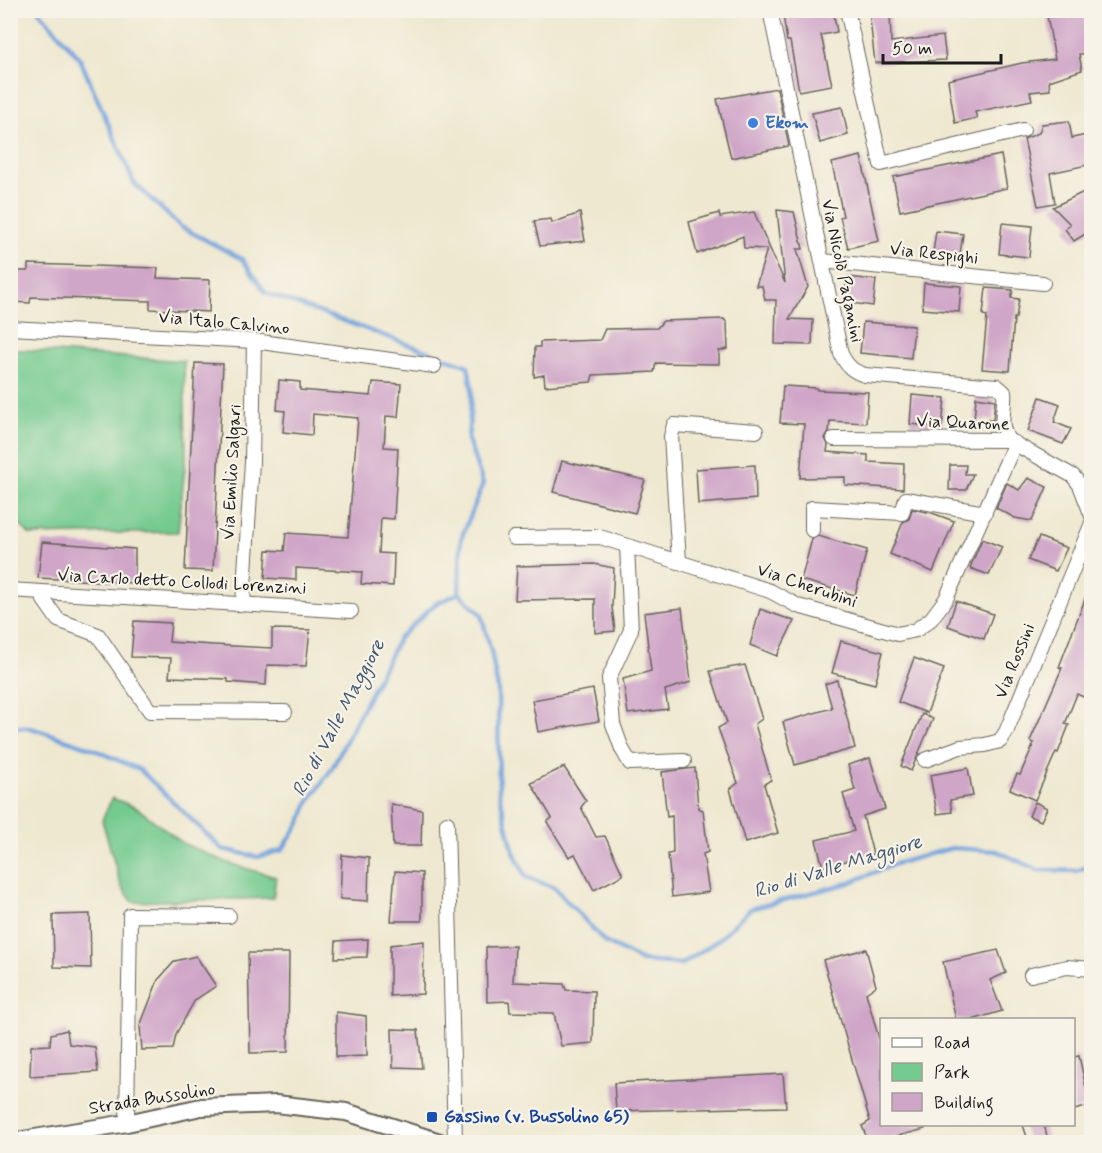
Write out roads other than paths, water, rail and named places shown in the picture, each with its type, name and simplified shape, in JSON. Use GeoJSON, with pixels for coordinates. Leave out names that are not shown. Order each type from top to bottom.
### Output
{"type":"FeatureCollection","features":[{"type":"Feature","properties":{"kind":"street","name":"Via Nicolò Paganini"},"geometry":{"type":"LineString","coordinates":[[770,10],[841,354],[847,366],[854,372],[865,375],[997,386],[1004,392],[1002,428],[1012,442]]}},
{"type":"Feature","properties":{"kind":"street"},"geometry":{"type":"LineString","coordinates":[[847,10],[881,164],[1023,130]]}},
{"type":"Feature","properties":{"kind":"street","name":"Via Respighi"},"geometry":{"type":"LineString","coordinates":[[822,261],[1043,283]]}},
{"type":"Feature","properties":{"kind":"street","name":"Via Italo Calvino"},"geometry":{"type":"LineString","coordinates":[[10,328],[254,341],[434,366]]}},
{"type":"Feature","properties":{"kind":"street","name":"Via Emilio Salgari"},"geometry":{"type":"LineString","coordinates":[[243,604],[252,462],[254,341]]}},
{"type":"Feature","properties":{"kind":"street"},"geometry":{"type":"LineString","coordinates":[[679,562],[671,436],[674,425],[756,431]]}},
{"type":"Feature","properties":{"kind":"street","name":"Via Quarone"},"geometry":{"type":"LineString","coordinates":[[834,439],[1012,442],[1073,476],[1080,485],[1092,516]]}},
{"type":"Feature","properties":{"kind":"street","name":"Via Cherubini"},"geometry":{"type":"LineString","coordinates":[[514,538],[600,537],[770,591],[798,606],[898,633],[916,630],[931,618],[946,599],[985,513],[1012,442]]}},
{"type":"Feature","properties":{"kind":"street"},"geometry":{"type":"LineString","coordinates":[[812,530],[813,508],[902,513],[906,499],[985,513]]}},
{"type":"Feature","properties":{"kind":"street","name":"Via Rossini"},"geometry":{"type":"LineString","coordinates":[[926,760],[960,747],[1000,741],[1006,732],[1092,523]]}},
{"type":"Feature","properties":{"kind":"street"},"geometry":{"type":"LineString","coordinates":[[627,546],[631,630],[609,678],[613,724],[630,763],[684,761]]}},
{"type":"Feature","properties":{"kind":"street","name":"Via Carlo detto Collodi Lorenzini"},"geometry":{"type":"LineString","coordinates":[[10,590],[351,611]]}},
{"type":"Feature","properties":{"kind":"street"},"geometry":{"type":"LineString","coordinates":[[42,592],[44,600],[58,620],[98,635],[150,711],[285,712]]}},
{"type":"Feature","properties":{"kind":"street"},"geometry":{"type":"LineString","coordinates":[[447,822],[455,1143]]}},
{"type":"Feature","properties":{"kind":"street"},"geometry":{"type":"LineString","coordinates":[[127,1123],[130,915],[229,916]]}},
{"type":"Feature","properties":{"kind":"street"},"geometry":{"type":"LineString","coordinates":[[1031,975],[1067,967],[1092,969]]}},
{"type":"Feature","properties":{"kind":"street","name":"Strada Bussolino"},"geometry":{"type":"LineString","coordinates":[[10,1142],[127,1123],[201,1107],[276,1104],[346,1112],[440,1143]]}},
{"type":"Feature","properties":{"kind":"waterway"},"geometry":{"type":"LineString","coordinates":[[38,10],[80,59],[134,183],[181,227],[242,259],[266,293],[468,366],[472,389],[468,440],[483,484],[461,539],[459,593]]}},
{"type":"Feature","properties":{"kind":"waterway","name":"Rio di Valle Maggiore"},"geometry":{"type":"LineString","coordinates":[[10,727],[31,728],[91,748],[140,770],[222,849],[258,857],[282,850],[300,823],[308,803],[332,768],[399,638],[435,604],[459,593],[481,614],[491,651],[498,689],[499,793],[513,850],[526,877],[555,888],[605,942],[642,961],[682,964],[718,940],[750,909],[849,883],[895,864],[952,848],[997,851],[1038,870],[1076,871],[1092,865]]}},
{"type":"Feature","properties":{"kind":"place","name":"Ekom"},"geometry":{"type":"Point","coordinates":[753,123]}},
{"type":"Feature","properties":{"kind":"place","name":"Gassino (v. Bussolino 65)"},"geometry":{"type":"Point","coordinates":[432,1117]}}]}
